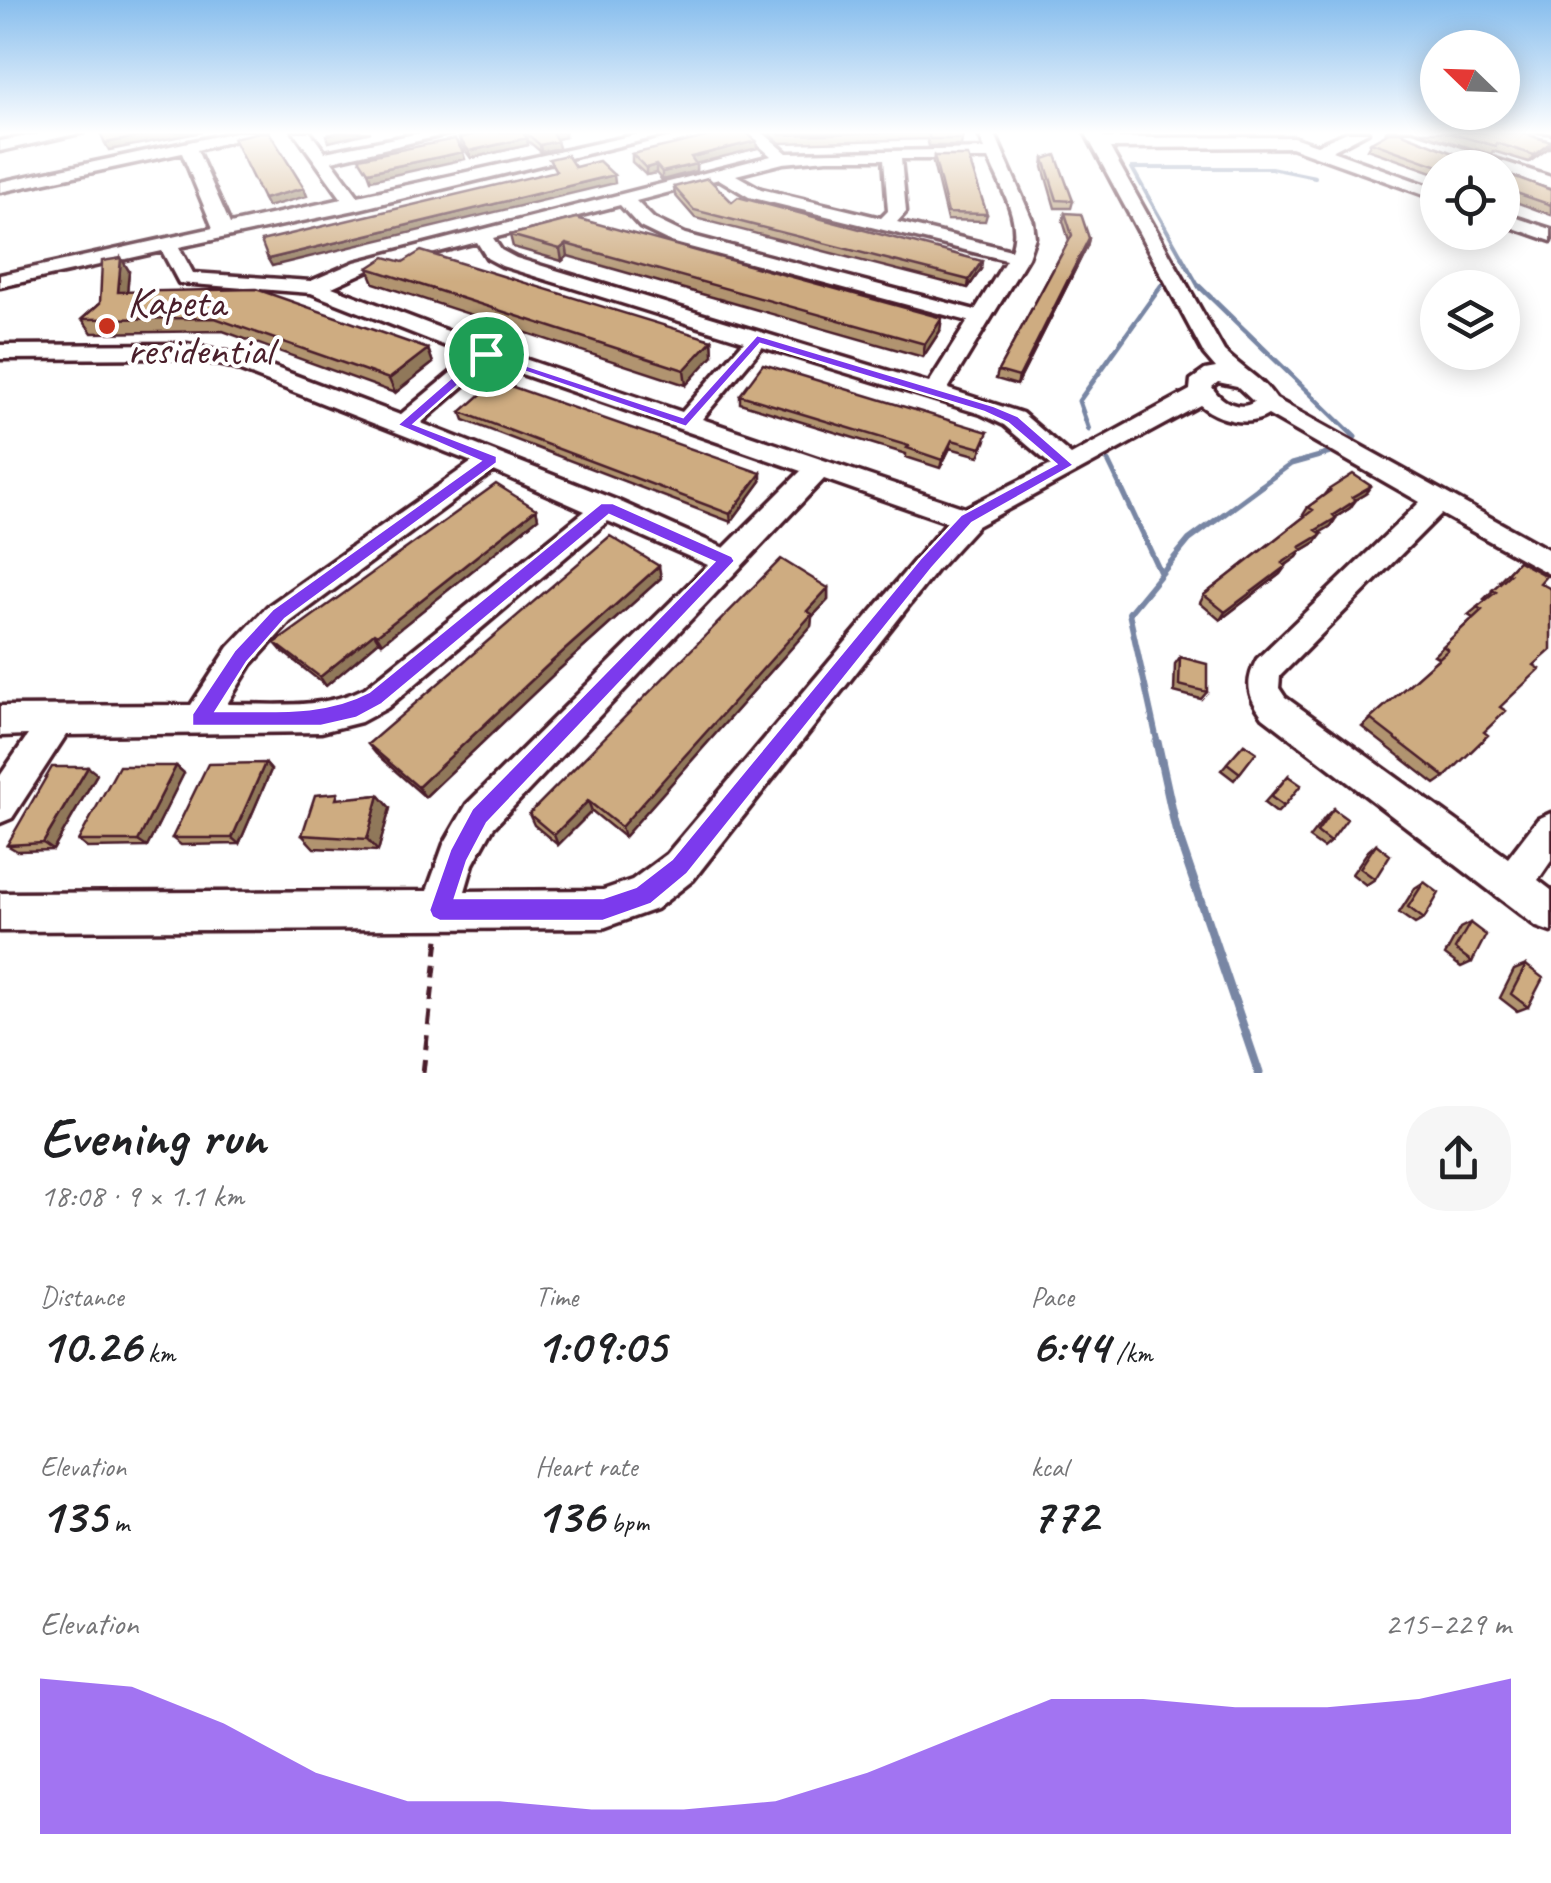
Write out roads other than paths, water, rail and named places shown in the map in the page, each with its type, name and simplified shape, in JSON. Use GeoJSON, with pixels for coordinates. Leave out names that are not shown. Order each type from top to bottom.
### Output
{"type":"FeatureCollection","features":[{"type":"Feature","properties":{"kind":"street"},"geometry":{"type":"LineString","coordinates":[[203,182],[226,233]]}},
{"type":"Feature","properties":{"kind":"street"},"geometry":{"type":"LineString","coordinates":[[339,182],[355,204]]}},
{"type":"Feature","properties":{"kind":"street"},"geometry":{"type":"LineString","coordinates":[[0,281],[450,182]]}},
{"type":"Feature","properties":{"kind":"street"},"geometry":{"type":"LineString","coordinates":[[314,287],[362,266],[695,182]]}},
{"type":"Feature","properties":{"kind":"street"},"geometry":{"type":"LineString","coordinates":[[736,182],[755,193],[1018,257]]}},
{"type":"Feature","properties":{"kind":"street"},"geometry":{"type":"LineString","coordinates":[[885,224],[898,212],[895,182]]}},
{"type":"Feature","properties":{"kind":"street"},"geometry":{"type":"LineString","coordinates":[[934,393],[1018,257],[1026,237],[1024,222],[1006,182]]}},
{"type":"Feature","properties":{"kind":"street"},"geometry":{"type":"LineString","coordinates":[[1116,182],[1209,382],[1228,413],[1260,409],[1322,432],[1551,564]]}},
{"type":"Feature","properties":{"kind":"street"},"geometry":{"type":"LineString","coordinates":[[624,199],[647,222],[678,238],[980,318]]}},
{"type":"Feature","properties":{"kind":"street"},"geometry":{"type":"LineString","coordinates":[[1520,224],[1551,235]]}},
{"type":"Feature","properties":{"kind":"street"},"geometry":{"type":"LineString","coordinates":[[482,235],[494,254],[508,262],[1013,420],[1067,465]]}},
{"type":"Feature","properties":{"kind":"street"},"geometry":{"type":"LineString","coordinates":[[169,246],[179,272],[194,282],[314,287],[486,354],[967,519]]}},
{"type":"Feature","properties":{"kind":"street"},"geometry":{"type":"LineString","coordinates":[[686,423],[757,339]]}},
{"type":"Feature","properties":{"kind":"street"},"geometry":{"type":"LineString","coordinates":[[0,352],[209,353],[492,460],[726,561]]}},
{"type":"Feature","properties":{"kind":"street"},"geometry":{"type":"LineString","coordinates":[[404,425],[486,354]]}},
{"type":"Feature","properties":{"kind":"street"},"geometry":{"type":"LineString","coordinates":[[0,912],[603,909],[643,896],[680,866],[926,563],[967,519],[1209,382],[1260,388],[1260,409]]}},
{"type":"Feature","properties":{"kind":"street"},"geometry":{"type":"LineString","coordinates":[[199,720],[240,656],[279,614],[492,460]]}},
{"type":"Feature","properties":{"kind":"street"},"geometry":{"type":"LineString","coordinates":[[440,910],[457,857],[480,816],[821,467]]}},
{"type":"Feature","properties":{"kind":"street"},"geometry":{"type":"LineString","coordinates":[[1438,501],[1268,668],[1262,679],[1264,693],[1274,707],[1551,913]]}},
{"type":"Feature","properties":{"kind":"street"},"geometry":{"type":"LineString","coordinates":[[0,722],[321,718],[349,712],[376,698],[607,508]]}},
{"type":"Feature","properties":{"kind":"street"},"geometry":{"type":"LineString","coordinates":[[0,806],[57,721]]}},
{"type":"Feature","properties":{"kind":"street"},"geometry":{"type":"LineString","coordinates":[[1512,884],[1551,831]]}},
{"type":"Feature","properties":{"kind":"waterway"},"geometry":{"type":"LineString","coordinates":[[1140,182],[1200,289]]}},
{"type":"Feature","properties":{"kind":"waterway"},"geometry":{"type":"LineString","coordinates":[[1159,289],[1169,275]]}},
{"type":"Feature","properties":{"kind":"waterway"},"geometry":{"type":"LineString","coordinates":[[1089,430],[1079,401],[1161,286]]}},
{"type":"Feature","properties":{"kind":"waterway"},"geometry":{"type":"LineString","coordinates":[[1199,286],[1355,437]]}},
{"type":"Feature","properties":{"kind":"waterway"},"geometry":{"type":"LineString","coordinates":[[1258,488],[1291,464],[1334,452]]}},
{"type":"Feature","properties":{"kind":"waterway"},"geometry":{"type":"LineString","coordinates":[[1108,461],[1121,488]]}},
{"type":"Feature","properties":{"kind":"waterway"},"geometry":{"type":"LineString","coordinates":[[1120,486],[1161,574]]}},
{"type":"Feature","properties":{"kind":"waterway"},"geometry":{"type":"LineString","coordinates":[[1158,745],[1129,613],[1189,540],[1262,486]]}},
{"type":"Feature","properties":{"kind":"waterway"},"geometry":{"type":"LineString","coordinates":[[1157,742],[1176,829],[1259,1073]]}},
{"type":"Feature","properties":{"kind":"place","name":"Kapeta residential"},"geometry":{"type":"Point","coordinates":[107,326]}}]}
